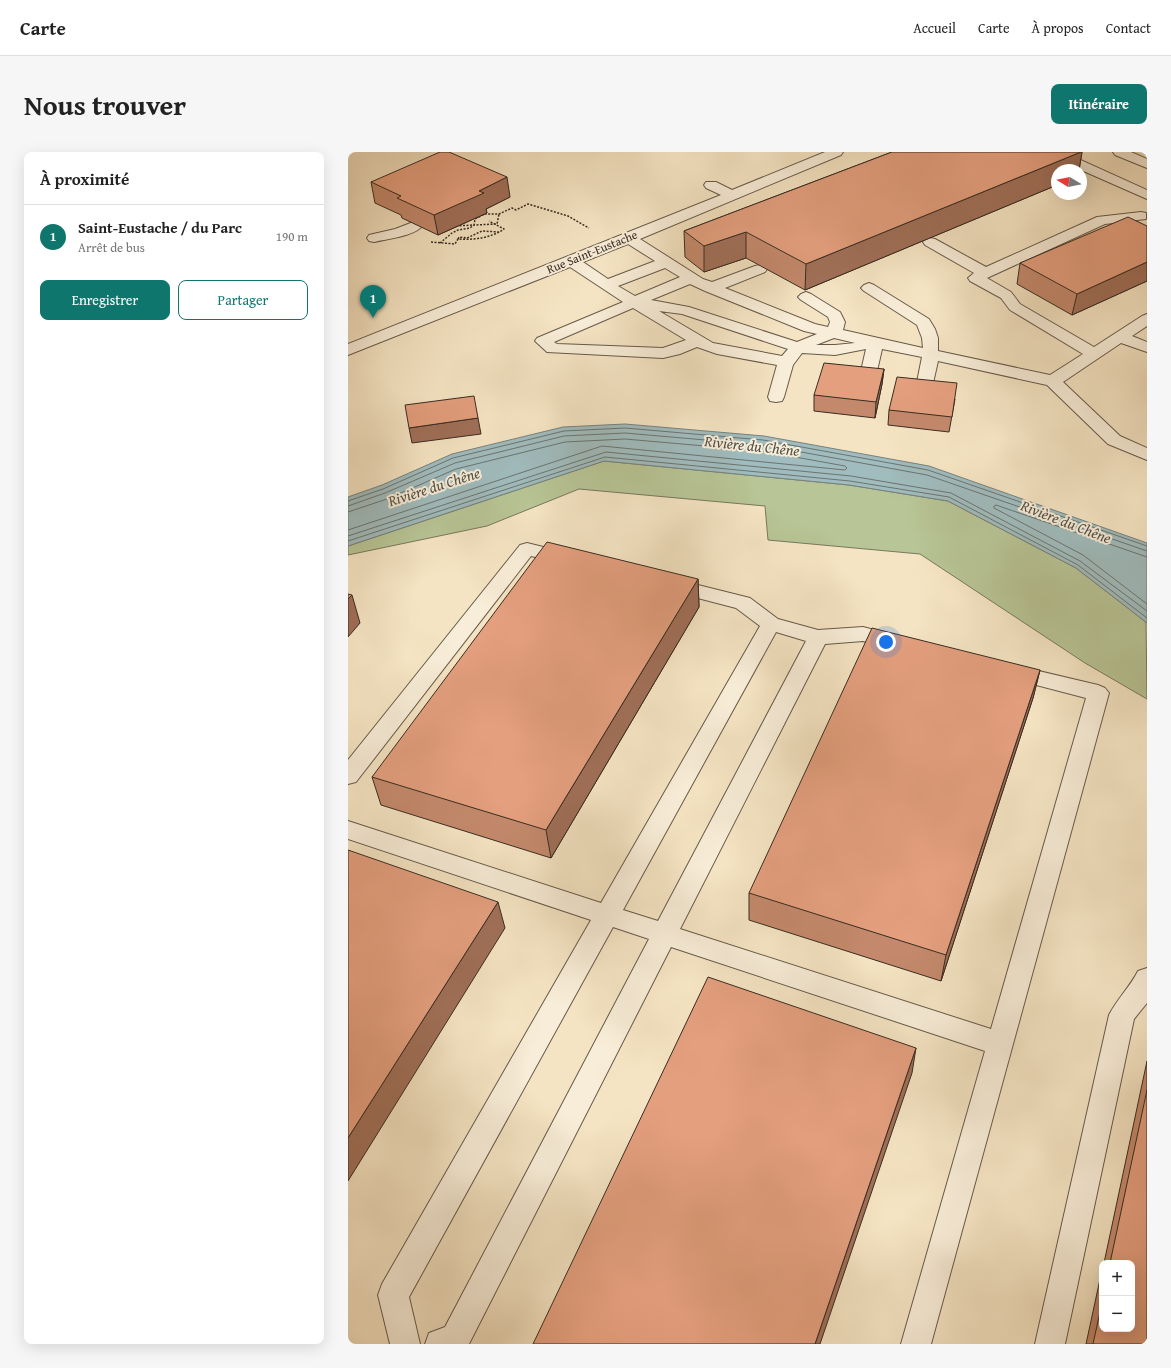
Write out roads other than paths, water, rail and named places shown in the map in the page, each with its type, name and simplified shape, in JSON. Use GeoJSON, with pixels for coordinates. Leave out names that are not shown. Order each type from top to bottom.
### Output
{"type":"FeatureCollection","features":[{"type":"Feature","properties":{"kind":"street","name":"Rue Saint-Eustache"},"geometry":{"type":"LineString","coordinates":[[348,350],[733,196],[836,152]]}},
{"type":"Feature","properties":{"kind":"street"},"geometry":{"type":"LineString","coordinates":[[1052,152],[1147,195]]}},
{"type":"Feature","properties":{"kind":"street"},"geometry":{"type":"LineString","coordinates":[[1120,152],[1147,164]]}},
{"type":"Feature","properties":{"kind":"street"},"geometry":{"type":"LineString","coordinates":[[711,185],[733,196]]}},
{"type":"Feature","properties":{"kind":"street"},"geometry":{"type":"LineString","coordinates":[[1094,354],[1015,307],[1006,295],[975,278],[1102,220],[1145,216]]}},
{"type":"Feature","properties":{"kind":"street"},"geometry":{"type":"LineString","coordinates":[[374,238],[400,232],[416,225]]}},
{"type":"Feature","properties":{"kind":"street"},"geometry":{"type":"LineString","coordinates":[[629,238],[691,278],[710,288],[810,328],[1053,381],[1114,440],[1147,455]]}},
{"type":"Feature","properties":{"kind":"street"},"geometry":{"type":"LineString","coordinates":[[930,242],[986,273]]}},
{"type":"Feature","properties":{"kind":"street"},"geometry":{"type":"LineString","coordinates":[[572,261],[632,302],[707,346],[786,362]]}},
{"type":"Feature","properties":{"kind":"street"},"geometry":{"type":"LineString","coordinates":[[606,285],[666,262]]}},
{"type":"Feature","properties":{"kind":"street"},"geometry":{"type":"LineString","coordinates":[[710,288],[760,268]]}},
{"type":"Feature","properties":{"kind":"street"},"geometry":{"type":"LineString","coordinates":[[691,278],[543,341],[553,348],[663,353],[674,351],[698,341]]}},
{"type":"Feature","properties":{"kind":"street"},"geometry":{"type":"LineString","coordinates":[[869,288],[922,322],[928,328],[930,334],[930,354],[923,392]]}},
{"type":"Feature","properties":{"kind":"street"},"geometry":{"type":"LineString","coordinates":[[776,397],[786,362],[798,347],[832,333],[837,324],[837,320],[834,315],[806,297]]}},
{"type":"Feature","properties":{"kind":"street"},"geometry":{"type":"LineString","coordinates":[[632,302],[684,310],[813,351],[851,349],[876,342]]}},
{"type":"Feature","properties":{"kind":"street"},"geometry":{"type":"LineString","coordinates":[[1053,381],[1147,319]]}},
{"type":"Feature","properties":{"kind":"street"},"geometry":{"type":"LineString","coordinates":[[1120,337],[1147,347]]}},
{"type":"Feature","properties":{"kind":"street"},"geometry":{"type":"LineString","coordinates":[[867,380],[876,342]]}},
{"type":"Feature","properties":{"kind":"street"},"geometry":{"type":"LineString","coordinates":[[348,776],[527,549],[588,564]]}},
{"type":"Feature","properties":{"kind":"street"},"geometry":{"type":"LineString","coordinates":[[650,580],[743,603],[771,624],[818,637],[862,634],[916,647]]}},
{"type":"Feature","properties":{"kind":"street"},"geometry":{"type":"LineString","coordinates":[[405,1344],[393,1296],[771,624]]}},
{"type":"Feature","properties":{"kind":"street"},"geometry":{"type":"LineString","coordinates":[[440,1344],[456,1338],[818,637]]}},
{"type":"Feature","properties":{"kind":"street"},"geometry":{"type":"LineString","coordinates":[[916,1344],[1098,694],[984,664]]}},
{"type":"Feature","properties":{"kind":"street"},"geometry":{"type":"LineString","coordinates":[[348,830],[664,935],[1000,1044]]}},
{"type":"Feature","properties":{"kind":"street"},"geometry":{"type":"LineString","coordinates":[[1050,1344],[1122,1015],[1146,986],[1147,979]]}},
{"type":"Feature","properties":{"kind":"water","name":"Rivière du Chêne"},"geometry":{"type":"Polygon","coordinates":[[[625,424],[764,436],[929,466],[1147,543],[1147,623],[1076,568],[948,501],[849,485],[604,461],[348,546],[348,497],[382,485],[452,454],[563,427],[625,424]]]}},
{"type":"Feature","properties":{"kind":"place","name":"Saint-Eustache / du Parc"},"geometry":{"type":"Point","coordinates":[373,318]}}]}
